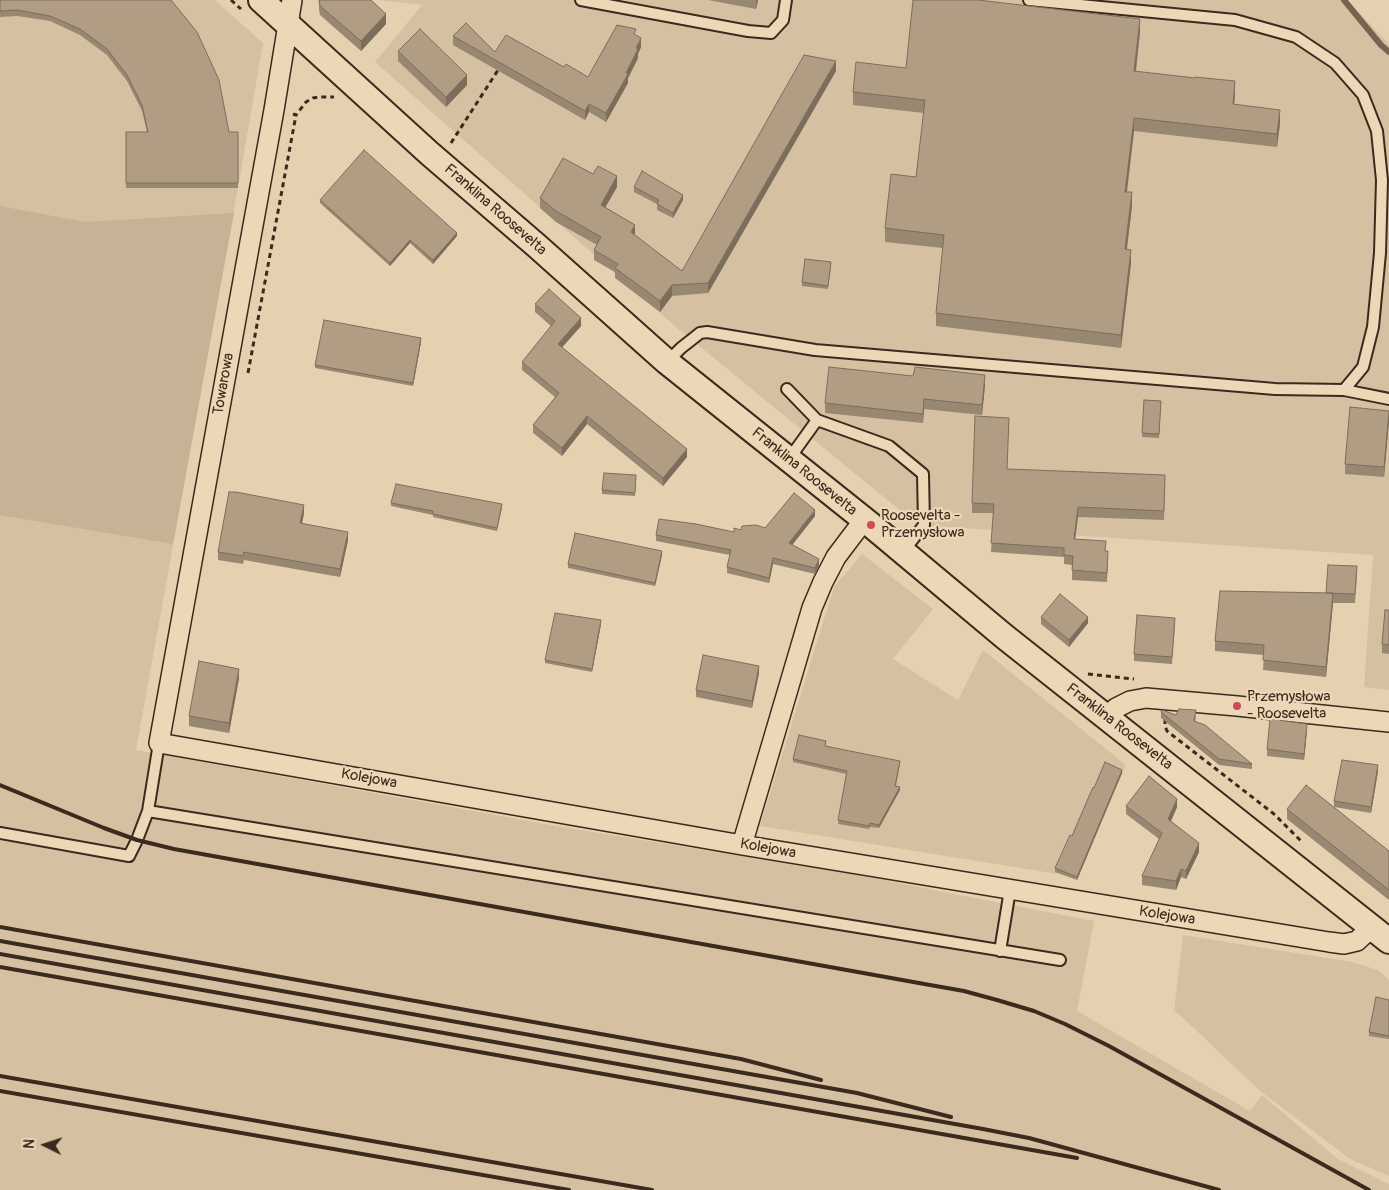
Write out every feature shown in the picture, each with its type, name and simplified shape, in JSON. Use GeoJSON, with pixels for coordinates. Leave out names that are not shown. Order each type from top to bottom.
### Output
{"type":"FeatureCollection","features":[{"type":"Feature","properties":{"kind":"street","name":"Franklina Roosevelta"},"geometry":{"type":"LineString","coordinates":[[261,0],[429,153],[668,362],[864,520],[1005,637],[1380,934]]}},
{"type":"Feature","properties":{"kind":"street","name":"Towarowa"},"geometry":{"type":"LineString","coordinates":[[160,743],[274,110],[292,0]]}},
{"type":"Feature","properties":{"kind":"street"},"geometry":{"type":"LineString","coordinates":[[742,845],[812,608],[836,557],[864,520]]}},
{"type":"Feature","properties":{"kind":"street"},"geometry":{"type":"LineString","coordinates":[[1106,717],[1116,708],[1130,701],[1146,698],[1389,722]]}},
{"type":"Feature","properties":{"kind":"street","name":"Kolejowa"},"geometry":{"type":"LineString","coordinates":[[160,743],[742,845],[1344,944],[1380,934]]}},
{"type":"Feature","properties":{"kind":"lane"},"geometry":{"type":"LineString","coordinates":[[581,0],[748,31],[772,33],[783,20],[786,0]]}},
{"type":"Feature","properties":{"kind":"lane"},"geometry":{"type":"LineString","coordinates":[[1029,0],[1235,20],[1296,37],[1334,63],[1363,95],[1377,131],[1382,180],[1380,253],[1373,327],[1363,367],[1344,390]]}},
{"type":"Feature","properties":{"kind":"lane"},"geometry":{"type":"LineString","coordinates":[[668,362],[681,348],[700,333],[707,332],[815,350],[1275,389],[1344,390],[1389,399]]}},
{"type":"Feature","properties":{"kind":"lane"},"geometry":{"type":"LineString","coordinates":[[787,389],[817,420],[889,446],[923,474],[924,525],[903,552]]}},
{"type":"Feature","properties":{"kind":"lane"},"geometry":{"type":"LineString","coordinates":[[789,459],[817,420]]}},
{"type":"Feature","properties":{"kind":"lane"},"geometry":{"type":"LineString","coordinates":[[0,832],[129,856],[148,810],[153,772],[160,743]]}},
{"type":"Feature","properties":{"kind":"lane"},"geometry":{"type":"LineString","coordinates":[[148,810],[1060,960]]}},
{"type":"Feature","properties":{"kind":"lane"},"geometry":{"type":"LineString","coordinates":[[1000,951],[1010,890]]}},
{"type":"Feature","properties":{"kind":"path"},"geometry":{"type":"LineString","coordinates":[[449,146],[501,65]]}},
{"type":"Feature","properties":{"kind":"path"},"geometry":{"type":"LineString","coordinates":[[247,379],[296,115]]}},
{"type":"Feature","properties":{"kind":"path"},"geometry":{"type":"LineString","coordinates":[[1083,673],[1139,680]]}},
{"type":"Feature","properties":{"kind":"path"},"geometry":{"type":"LineString","coordinates":[[1170,714],[1164,722],[1167,731],[1274,814],[1305,845]]}},
{"type":"Feature","properties":{"kind":"shaded area"},"geometry":{"type":"Polygon","coordinates":[[[0,0],[215,0],[263,43],[136,750],[556,826],[857,875],[1094,921],[1077,1011],[1250,1111],[1262,1095],[1338,1159],[1389,1184],[1389,1190],[0,1190],[0,0]]]}},
{"type":"Feature","properties":{"kind":"shaded area"},"geometry":{"type":"Polygon","coordinates":[[[378,0],[1347,0],[1389,44],[1389,690],[1364,687],[1373,555],[918,525],[676,327],[375,62],[422,5],[378,0]]]}},
{"type":"Feature","properties":{"kind":"shaded area"},"geometry":{"type":"Polygon","coordinates":[[[0,206],[85,222],[234,213],[173,544],[0,515],[0,206]]]}},
{"type":"Feature","properties":{"kind":"shaded area"},"geometry":{"type":"Polygon","coordinates":[[[862,554],[933,609],[893,659],[958,700],[983,650],[1126,765],[1076,877],[760,826],[834,587],[862,554]]]}},
{"type":"Feature","properties":{"kind":"shaded area"},"geometry":{"type":"Polygon","coordinates":[[[1183,935],[1352,962],[1378,970],[1389,980],[1389,1176],[1350,1159],[1260,1091],[1174,1011],[1183,935]]]}},
{"type":"Feature","properties":{"kind":"building"},"geometry":{"type":"Polygon","coordinates":[[[0,0],[171,0],[197,32],[219,80],[229,132],[238,132],[238,183],[126,183],[126,132],[148,132],[142,105],[127,75],[107,49],[80,29],[50,16],[17,10],[0,11],[0,0]]]}},
{"type":"Feature","properties":{"kind":"building"},"geometry":{"type":"Polygon","coordinates":[[[319,0],[371,0],[386,14],[361,41],[320,6],[319,0]]]}},
{"type":"Feature","properties":{"kind":"building"},"geometry":{"type":"Polygon","coordinates":[[[913,0],[978,0],[1140,19],[1134,71],[1235,81],[1233,104],[1280,110],[1277,134],[1134,118],[1125,192],[1132,192],[1125,249],[1131,250],[1121,335],[936,313],[944,235],[885,228],[891,174],[916,177],[925,100],[853,92],[856,62],[906,68],[913,0]]]}},
{"type":"Feature","properties":{"kind":"building"},"geometry":{"type":"Polygon","coordinates":[[[466,23],[495,52],[506,35],[564,67],[566,64],[588,77],[617,25],[636,29],[634,34],[641,38],[636,48],[638,49],[626,73],[628,74],[606,113],[589,104],[585,111],[453,36],[466,23]]]}},
{"type":"Feature","properties":{"kind":"building"},"geometry":{"type":"Polygon","coordinates":[[[420,29],[467,75],[446,97],[398,51],[420,29]]]}},
{"type":"Feature","properties":{"kind":"building"},"geometry":{"type":"Polygon","coordinates":[[[804,55],[836,61],[708,283],[672,285],[660,301],[615,268],[618,264],[594,250],[601,237],[556,211],[540,198],[563,158],[593,174],[598,166],[617,176],[601,205],[635,225],[631,232],[682,271],[804,55]]]}},
{"type":"Feature","properties":{"kind":"building"},"geometry":{"type":"Polygon","coordinates":[[[364,150],[457,233],[433,260],[410,240],[390,263],[320,200],[364,150]]]}},
{"type":"Feature","properties":{"kind":"building"},"geometry":{"type":"Polygon","coordinates":[[[642,171],[683,195],[673,213],[657,204],[659,200],[634,187],[642,171]]]}},
{"type":"Feature","properties":{"kind":"building"},"geometry":{"type":"Polygon","coordinates":[[[805,259],[831,262],[828,286],[802,282],[805,259]]]}},
{"type":"Feature","properties":{"kind":"building"},"geometry":{"type":"Polygon","coordinates":[[[549,289],[581,318],[558,344],[687,449],[663,478],[587,416],[562,448],[533,425],[559,393],[522,362],[555,321],[535,304],[549,289]]]}},
{"type":"Feature","properties":{"kind":"building"},"geometry":{"type":"Polygon","coordinates":[[[324,320],[421,338],[413,383],[315,365],[324,320]]]}},
{"type":"Feature","properties":{"kind":"building"},"geometry":{"type":"Polygon","coordinates":[[[829,367],[913,376],[915,367],[985,375],[982,405],[924,399],[923,414],[825,403],[829,367]]]}},
{"type":"Feature","properties":{"kind":"building"},"geometry":{"type":"Polygon","coordinates":[[[1144,400],[1161,401],[1159,434],[1142,433],[1144,400]]]}},
{"type":"Feature","properties":{"kind":"building"},"geometry":{"type":"Polygon","coordinates":[[[1350,407],[1389,411],[1384,467],[1345,464],[1350,407]]]}},
{"type":"Feature","properties":{"kind":"building"},"geometry":{"type":"Polygon","coordinates":[[[975,416],[1009,418],[1007,469],[1165,475],[1164,511],[1078,507],[1074,539],[1106,541],[1105,551],[1108,551],[1107,573],[1072,570],[1073,556],[1064,555],[1064,548],[991,543],[994,504],[972,503],[975,416]]]}},
{"type":"Feature","properties":{"kind":"building"},"geometry":{"type":"Polygon","coordinates":[[[604,473],[636,475],[635,493],[602,490],[604,473]]]}},
{"type":"Feature","properties":{"kind":"building"},"geometry":{"type":"Polygon","coordinates":[[[396,484],[502,504],[497,528],[433,514],[433,511],[391,503],[396,484]]]}},
{"type":"Feature","properties":{"kind":"building"},"geometry":{"type":"Polygon","coordinates":[[[229,492],[304,505],[300,523],[348,532],[340,569],[244,552],[243,556],[218,552],[229,492]]]}},
{"type":"Feature","properties":{"kind":"building"},"geometry":{"type":"Polygon","coordinates":[[[794,493],[815,510],[789,543],[819,559],[815,568],[773,558],[769,578],[727,567],[731,550],[656,535],[659,519],[734,532],[734,528],[741,530],[742,526],[756,525],[765,528],[794,493]]]}},
{"type":"Feature","properties":{"kind":"building"},"geometry":{"type":"Polygon","coordinates":[[[575,533],[662,551],[655,583],[568,564],[575,533]]]}},
{"type":"Feature","properties":{"kind":"building"},"geometry":{"type":"Polygon","coordinates":[[[1328,565],[1357,566],[1355,594],[1326,593],[1328,565]]]}},
{"type":"Feature","properties":{"kind":"building"},"geometry":{"type":"Polygon","coordinates":[[[1220,591],[1333,593],[1326,667],[1263,660],[1264,645],[1215,641],[1220,591]]]}},
{"type":"Feature","properties":{"kind":"building"},"geometry":{"type":"Polygon","coordinates":[[[1060,594],[1088,617],[1069,640],[1041,617],[1060,594]]]}},
{"type":"Feature","properties":{"kind":"building"},"geometry":{"type":"Polygon","coordinates":[[[1385,610],[1389,610],[1389,645],[1382,644],[1385,610]]]}},
{"type":"Feature","properties":{"kind":"building"},"geometry":{"type":"Polygon","coordinates":[[[555,613],[601,620],[592,669],[545,660],[555,613]]]}},
{"type":"Feature","properties":{"kind":"building"},"geometry":{"type":"Polygon","coordinates":[[[1137,615],[1175,618],[1172,657],[1134,654],[1137,615]]]}},
{"type":"Feature","properties":{"kind":"building"},"geometry":{"type":"Polygon","coordinates":[[[703,655],[759,666],[752,701],[696,690],[703,655]]]}},
{"type":"Feature","properties":{"kind":"building"},"geometry":{"type":"Polygon","coordinates":[[[199,661],[239,669],[229,723],[189,716],[199,661]]]}},
{"type":"Feature","properties":{"kind":"building"},"geometry":{"type":"Polygon","coordinates":[[[1179,709],[1196,710],[1194,721],[1205,725],[1252,764],[1219,759],[1161,712],[1162,710],[1176,715],[1179,709]]]}},
{"type":"Feature","properties":{"kind":"building"},"geometry":{"type":"Polygon","coordinates":[[[1270,719],[1307,724],[1304,754],[1267,749],[1270,719]]]}},
{"type":"Feature","properties":{"kind":"building"},"geometry":{"type":"Polygon","coordinates":[[[799,735],[826,741],[825,746],[900,761],[895,786],[900,787],[879,825],[870,823],[869,826],[838,820],[847,771],[793,759],[799,735]]]}},
{"type":"Feature","properties":{"kind":"building"},"geometry":{"type":"Polygon","coordinates":[[[1342,760],[1378,765],[1371,807],[1334,801],[1342,760]]]}},
{"type":"Feature","properties":{"kind":"building"},"geometry":{"type":"Polygon","coordinates":[[[1105,762],[1122,770],[1077,877],[1055,868],[1070,835],[1072,836],[1105,762]]]}},
{"type":"Feature","properties":{"kind":"building"},"geometry":{"type":"Polygon","coordinates":[[[1149,776],[1177,799],[1168,819],[1199,843],[1186,871],[1181,869],[1176,881],[1142,876],[1162,833],[1126,806],[1149,776]]]}},
{"type":"Feature","properties":{"kind":"building"},"geometry":{"type":"Polygon","coordinates":[[[1306,785],[1389,851],[1389,890],[1287,809],[1306,785]]]}},
{"type":"Feature","properties":{"kind":"building"},"geometry":{"type":"Polygon","coordinates":[[[1376,997],[1389,1000],[1389,1036],[1369,1032],[1376,997]]]}},
{"type":"Feature","properties":{"kind":"waterway"},"geometry":{"type":"LineString","coordinates":[[1344,0],[1389,52]]}},
{"type":"Feature","properties":{"kind":"railway"},"geometry":{"type":"LineString","coordinates":[[0,785],[104,828],[137,840],[174,849],[964,991],[997,1000],[1034,1011],[1109,1046],[1369,1190]]}},
{"type":"Feature","properties":{"kind":"railway"},"geometry":{"type":"LineString","coordinates":[[0,927],[741,1059],[821,1080]]}},
{"type":"Feature","properties":{"kind":"railway"},"geometry":{"type":"LineString","coordinates":[[0,941],[857,1093],[951,1117]]}},
{"type":"Feature","properties":{"kind":"railway"},"geometry":{"type":"LineString","coordinates":[[0,954],[983,1129],[1029,1138],[1219,1190]]}},
{"type":"Feature","properties":{"kind":"railway"},"geometry":{"type":"LineString","coordinates":[[0,967],[1077,1158]]}},
{"type":"Feature","properties":{"kind":"railway"},"geometry":{"type":"LineString","coordinates":[[0,1076],[652,1190]]}},
{"type":"Feature","properties":{"kind":"railway"},"geometry":{"type":"LineString","coordinates":[[0,1091],[569,1190]]}},
{"type":"Feature","properties":{"kind":"place","name":"Roosevelta - Przemysłowa"},"geometry":{"type":"Point","coordinates":[871,525]}},
{"type":"Feature","properties":{"kind":"place","name":"Przemysłowa - Roosevelta"},"geometry":{"type":"Point","coordinates":[1237,706]}}]}
